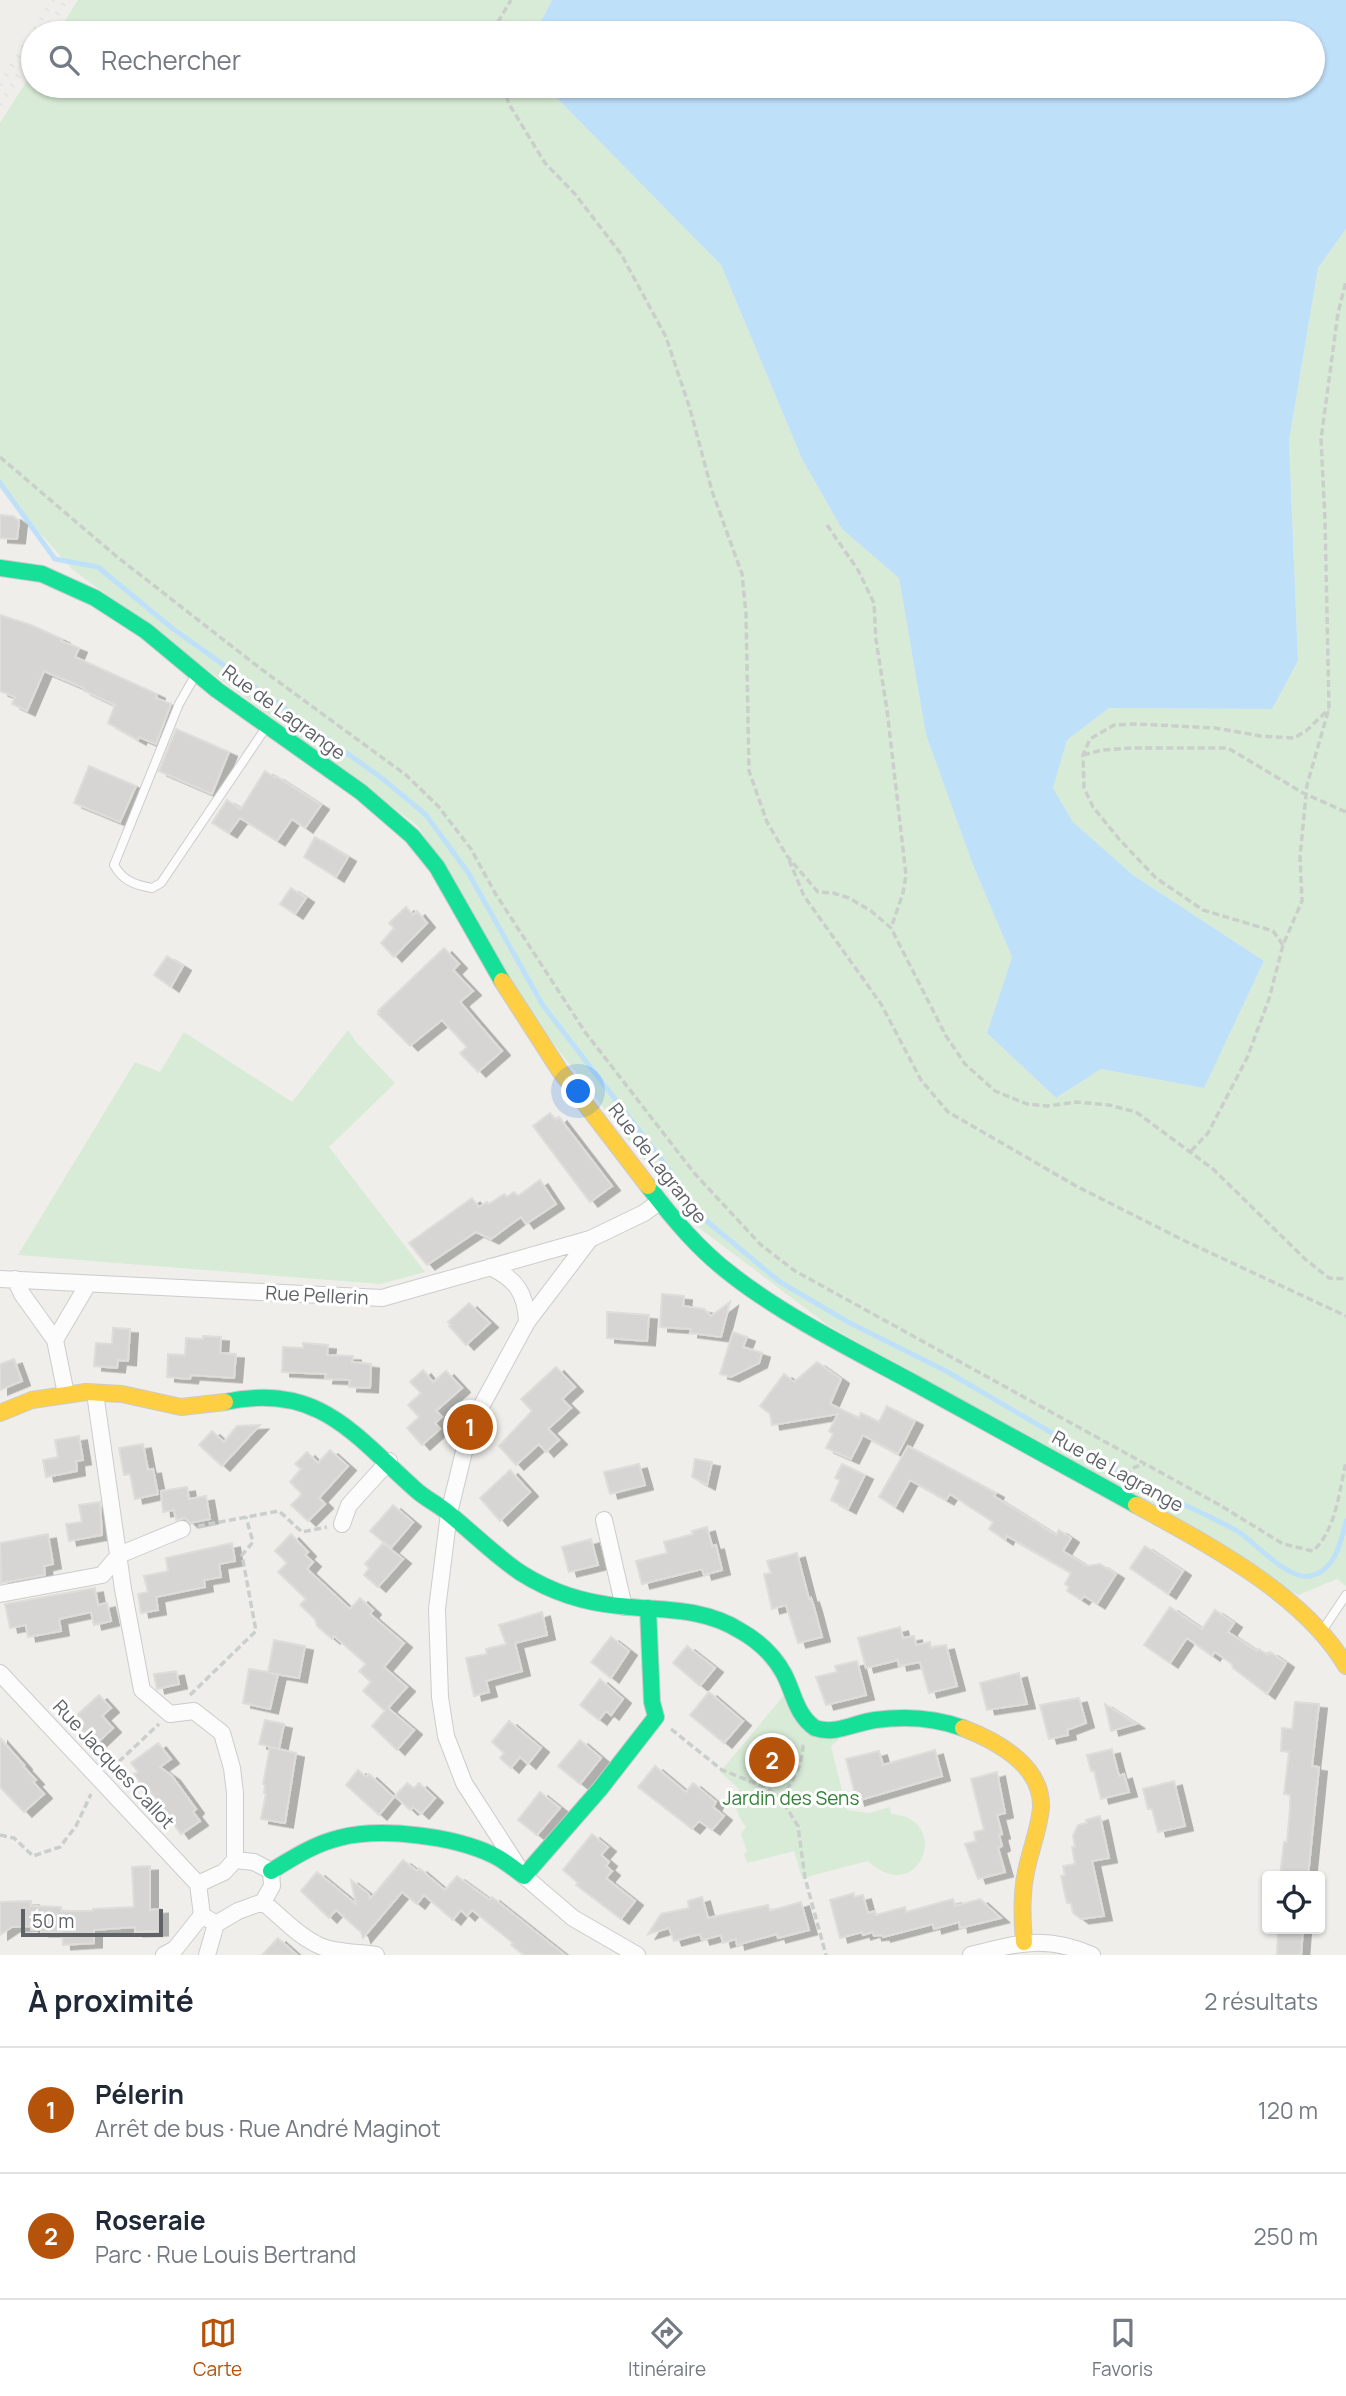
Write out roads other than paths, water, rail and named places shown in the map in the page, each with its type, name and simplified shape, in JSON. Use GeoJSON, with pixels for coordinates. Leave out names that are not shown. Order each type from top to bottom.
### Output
{"type":"FeatureCollection","features":[{"type":"Feature","properties":{"kind":"street","name":"Rue de Lagrange"},"geometry":{"type":"LineString","coordinates":[[0,568],[42,573],[95,598],[146,631],[197,674],[361,792],[412,836],[438,867],[515,1004],[560,1071],[659,1202],[700,1248],[731,1275],[763,1297],[1229,1556],[1276,1591],[1321,1633],[1342,1657],[1346,1666]]}},
{"type":"Feature","properties":{"kind":"street","name":"Rue Pellerin"},"geometry":{"type":"LineString","coordinates":[[8,1279],[382,1297],[590,1239],[644,1213],[659,1202]]}},
{"type":"Feature","properties":{"kind":"street"},"geometry":{"type":"LineString","coordinates":[[524,1876],[464,1783],[446,1736],[440,1697],[437,1609],[449,1513],[470,1427],[527,1322],[590,1239]]}},
{"type":"Feature","properties":{"kind":"street"},"geometry":{"type":"LineString","coordinates":[[490,1267],[509,1276],[520,1290],[527,1308],[527,1322]]}},
{"type":"Feature","properties":{"kind":"street"},"geometry":{"type":"LineString","coordinates":[[8,1279],[55,1340],[66,1394]]}},
{"type":"Feature","properties":{"kind":"street"},"geometry":{"type":"LineString","coordinates":[[55,1340],[88,1284]]}},
{"type":"Feature","properties":{"kind":"street"},"geometry":{"type":"LineString","coordinates":[[94,1393],[123,1589],[142,1690],[170,1714],[194,1711],[222,1733],[232,1768],[235,1793],[235,1860],[223,1872],[198,1884],[209,1919],[207,1955]]}},
{"type":"Feature","properties":{"kind":"street"},"geometry":{"type":"LineString","coordinates":[[0,1413],[33,1400],[66,1394],[94,1393],[137,1397],[173,1407],[198,1407],[248,1397],[299,1403],[324,1411],[347,1424],[389,1461],[418,1492],[449,1513],[480,1543],[522,1574],[550,1589],[624,1607],[683,1608],[710,1615],[747,1635],[767,1650],[785,1675],[803,1719],[817,1730],[838,1730],[872,1720],[905,1718],[940,1721],[992,1741],[1031,1773],[1040,1789],[1035,1839],[1025,1869],[1022,1893],[1024,1942]]}},
{"type":"Feature","properties":{"kind":"street"},"geometry":{"type":"LineString","coordinates":[[342,1524],[349,1505],[389,1461]]}},
{"type":"Feature","properties":{"kind":"street"},"geometry":{"type":"LineString","coordinates":[[604,1520],[624,1607]]}},
{"type":"Feature","properties":{"kind":"street"},"geometry":{"type":"LineString","coordinates":[[0,1594],[102,1575],[120,1555],[182,1529]]}},
{"type":"Feature","properties":{"kind":"street"},"geometry":{"type":"LineString","coordinates":[[524,1876],[600,1789],[656,1717],[652,1702],[648,1608]]}},
{"type":"Feature","properties":{"kind":"street","name":"Rue Jacques Callot"},"geometry":{"type":"LineString","coordinates":[[0,1673],[198,1884]]}},
{"type":"Feature","properties":{"kind":"street"},"geometry":{"type":"LineString","coordinates":[[271,1871],[317,1846],[348,1836],[405,1835],[459,1844],[492,1854],[524,1876],[573,1918],[637,1955]]}},
{"type":"Feature","properties":{"kind":"street"},"geometry":{"type":"LineString","coordinates":[[235,1860],[254,1863],[271,1871]]}},
{"type":"Feature","properties":{"kind":"street"},"geometry":{"type":"LineString","coordinates":[[164,1955],[175,1949],[209,1919],[263,1902],[272,1886],[271,1871]]}},
{"type":"Feature","properties":{"kind":"street"},"geometry":{"type":"LineString","coordinates":[[263,1902],[317,1945],[376,1955]]}},
{"type":"Feature","properties":{"kind":"street"},"geometry":{"type":"LineString","coordinates":[[971,1955],[1024,1942],[1070,1946],[1092,1955]]}},
{"type":"Feature","properties":{"kind":"lane"},"geometry":{"type":"LineString","coordinates":[[197,674],[178,704],[114,864],[119,874],[133,884],[152,888],[161,883],[267,726]]}},
{"type":"Feature","properties":{"kind":"lane"},"geometry":{"type":"LineString","coordinates":[[1321,1633],[1346,1595]]}},
{"type":"Feature","properties":{"kind":"water"},"geometry":{"type":"Polygon","coordinates":[[[552,0],[1346,0],[1346,229],[1318,268],[1289,441],[1298,661],[1272,709],[1109,708],[1067,740],[1053,788],[1073,822],[1133,875],[1264,961],[1204,1088],[1101,1069],[1056,1098],[987,1033],[1012,957],[973,865],[926,735],[899,578],[842,529],[802,459],[721,265],[557,98],[1325,98],[1325,21],[541,21],[552,0]]]}},
{"type":"Feature","properties":{"kind":"waterway"},"geometry":{"type":"LineString","coordinates":[[0,483],[55,559],[98,567],[172,628],[383,779],[426,815],[469,874],[542,1004],[703,1218],[780,1282],[848,1322],[946,1371],[1122,1474]]}},
{"type":"Feature","properties":{"kind":"waterway"},"geometry":{"type":"LineString","coordinates":[[1126,1476],[1236,1530],[1275,1562],[1302,1576],[1319,1573],[1331,1562],[1346,1521]]}},
{"type":"Feature","properties":{"kind":"railway"},"geometry":{"type":"LineString","coordinates":[[40,21],[53,0]]}},
{"type":"Feature","properties":{"kind":"railway"},"geometry":{"type":"LineString","coordinates":[[53,21],[66,0]]}},
{"type":"Feature","properties":{"kind":"railway"},"geometry":{"type":"LineString","coordinates":[[0,85],[21,51]]}},
{"type":"Feature","properties":{"kind":"railway"},"geometry":{"type":"LineString","coordinates":[[0,105],[21,71]]}},
{"type":"Feature","properties":{"kind":"place","name":"Pélerin"},"geometry":{"type":"Point","coordinates":[470,1427]}},
{"type":"Feature","properties":{"kind":"place","name":"Roseraie"},"geometry":{"type":"Point","coordinates":[772,1760]}},
{"type":"Feature","properties":{"kind":"park label","name":"Jardin des Sens"},"geometry":{"type":"Point","coordinates":[791,1798]}}]}
